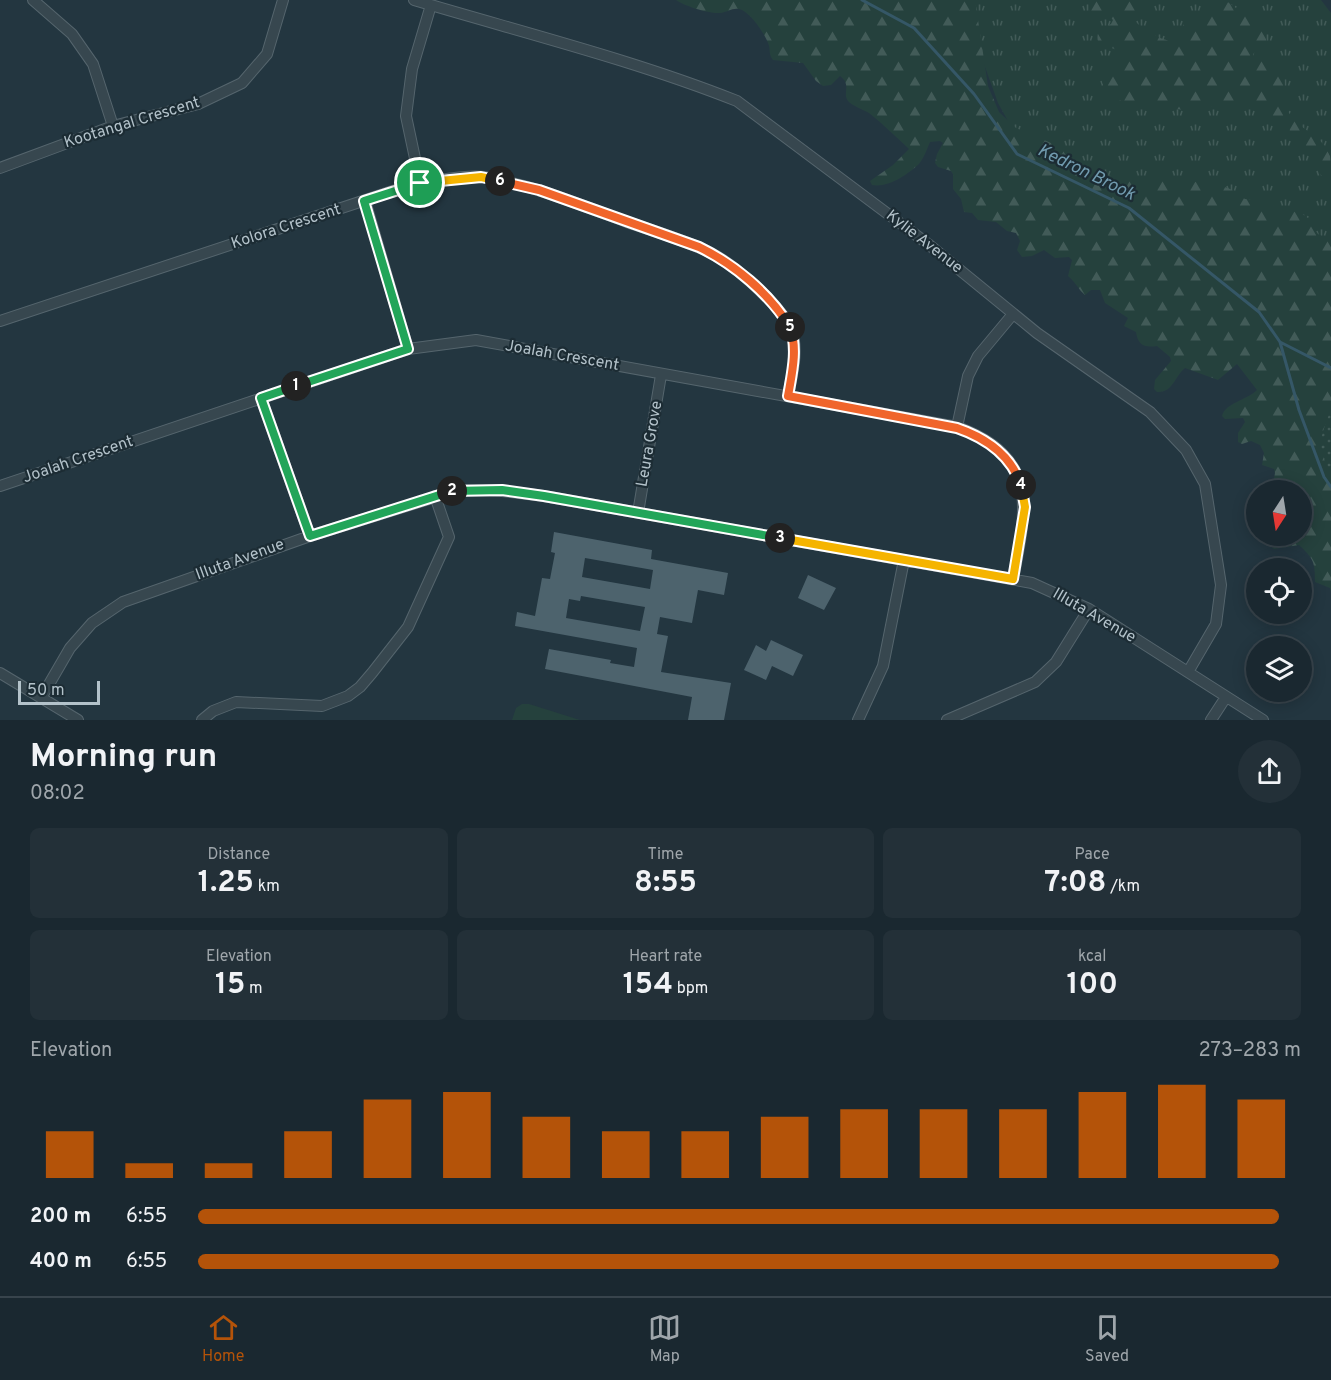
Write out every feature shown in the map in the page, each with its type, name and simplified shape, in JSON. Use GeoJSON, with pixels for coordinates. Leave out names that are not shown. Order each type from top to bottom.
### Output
{"type":"FeatureCollection","features":[{"type":"Feature","properties":{"kind":"street"},"geometry":{"type":"LineString","coordinates":[[33,0],[72,34],[93,64],[113,126]]}},
{"type":"Feature","properties":{"kind":"street","name":"Kootangal Crescent"},"geometry":{"type":"LineString","coordinates":[[0,168],[113,126],[198,104],[242,83],[267,54],[283,0]]}},
{"type":"Feature","properties":{"kind":"street","name":"Kylie Avenue"},"geometry":{"type":"LineString","coordinates":[[414,0],[649,70],[737,101],[928,244],[1037,333],[1150,412],[1186,450],[1205,484],[1221,585],[1216,624],[1188,672]]}},
{"type":"Feature","properties":{"kind":"street"},"geometry":{"type":"LineString","coordinates":[[420,183],[406,116],[412,69],[431,5]]}},
{"type":"Feature","properties":{"kind":"street","name":"Kolora Crescent"},"geometry":{"type":"LineString","coordinates":[[0,321],[420,183],[481,177],[539,190],[699,247],[729,264],[773,304],[791,328],[794,338],[794,360],[788,396]]}},
{"type":"Feature","properties":{"kind":"street"},"geometry":{"type":"LineString","coordinates":[[364,201],[408,349]]}},
{"type":"Feature","properties":{"kind":"street"},"geometry":{"type":"LineString","coordinates":[[957,428],[968,376],[978,356],[1013,314]]}},
{"type":"Feature","properties":{"kind":"street","name":"Joalah Crescent"},"geometry":{"type":"LineString","coordinates":[[0,486],[408,349],[476,340],[788,396],[971,432],[993,446],[1016,472],[1025,507],[1013,579]]}},
{"type":"Feature","properties":{"kind":"street","name":"Leura Grove"},"geometry":{"type":"LineString","coordinates":[[638,513],[661,375]]}},
{"type":"Feature","properties":{"kind":"street"},"geometry":{"type":"LineString","coordinates":[[261,398],[310,536]]}},
{"type":"Feature","properties":{"kind":"street","name":"Illuta Avenue"},"geometry":{"type":"LineString","coordinates":[[41,698],[70,648],[92,623],[123,602],[310,536],[435,496],[458,490],[502,490],[1013,579],[1051,590],[1089,609],[1263,720]]}},
{"type":"Feature","properties":{"kind":"street"},"geometry":{"type":"LineString","coordinates":[[202,720],[213,711],[236,702],[322,705],[348,696],[360,687],[408,627],[449,537],[435,496]]}},
{"type":"Feature","properties":{"kind":"street"},"geometry":{"type":"LineString","coordinates":[[858,720],[883,666],[904,560]]}},
{"type":"Feature","properties":{"kind":"street"},"geometry":{"type":"LineString","coordinates":[[948,720],[1035,682],[1056,662],[1089,609]]}},
{"type":"Feature","properties":{"kind":"street"},"geometry":{"type":"LineString","coordinates":[[0,673],[78,720]]}},
{"type":"Feature","properties":{"kind":"street"},"geometry":{"type":"LineString","coordinates":[[1211,720],[1226,697]]}},
{"type":"Feature","properties":{"kind":"green space"},"geometry":{"type":"Polygon","coordinates":[[[676,0],[975,0],[988,86],[999,112],[1016,128],[1051,143],[1111,176],[1175,179],[1186,187],[1199,180],[1212,182],[1230,189],[1245,199],[1260,200],[1278,208],[1301,213],[1312,221],[1312,227],[1318,234],[1331,242],[1331,592],[1330,588],[1315,582],[1312,558],[1300,546],[1312,546],[1312,480],[1274,480],[1274,469],[1262,465],[1264,453],[1260,445],[1251,441],[1242,444],[1238,442],[1238,433],[1245,422],[1243,418],[1225,419],[1222,416],[1227,408],[1257,390],[1237,364],[1218,380],[1185,368],[1167,390],[1157,392],[1154,389],[1155,380],[1171,361],[1170,357],[1157,346],[1145,346],[1140,343],[1136,332],[1124,326],[1128,318],[1105,303],[1100,290],[1091,290],[1085,295],[1068,276],[1072,260],[1069,257],[1055,258],[1044,250],[1032,256],[1022,257],[1017,250],[1020,241],[1016,233],[1007,231],[996,222],[978,220],[972,213],[964,212],[961,199],[953,189],[953,174],[951,171],[938,167],[935,163],[943,143],[930,142],[919,164],[903,176],[891,183],[872,185],[870,181],[893,165],[909,149],[869,113],[848,101],[844,79],[840,76],[831,85],[823,86],[816,81],[803,63],[773,60],[761,29],[742,10],[710,12],[676,0]]]}},
{"type":"Feature","properties":{"kind":"green space"},"geometry":{"type":"Polygon","coordinates":[[[965,0],[1321,0],[1331,13],[1331,281],[1103,186],[1013,130],[998,103],[970,25],[965,0]]]}},
{"type":"Feature","properties":{"kind":"green space"},"geometry":{"type":"Polygon","coordinates":[[[1090,0],[1130,1],[1138,12],[1134,20],[1137,23],[1157,37],[1173,41],[1188,18],[1204,11],[1215,2],[1225,0],[1236,8],[1248,4],[1265,34],[1267,43],[1253,54],[1254,58],[1277,63],[1282,68],[1287,109],[1297,122],[1322,142],[1327,149],[1330,156],[1331,184],[1321,175],[1312,159],[1302,148],[1291,140],[1289,126],[1272,119],[1264,107],[1256,102],[1232,107],[1218,105],[1191,111],[1164,104],[1155,106],[1117,100],[1106,92],[1101,79],[1102,70],[1107,61],[1119,57],[1120,52],[1098,41],[1099,30],[1111,24],[1113,20],[1109,16],[1090,11],[1090,0]]]}},
{"type":"Feature","properties":{"kind":"green space"},"geometry":{"type":"Polygon","coordinates":[[[1331,409],[1331,471],[1323,455],[1321,441],[1331,409]]]}},
{"type":"Feature","properties":{"kind":"green space"},"geometry":{"type":"Polygon","coordinates":[[[1271,546],[1293,546],[1274,549],[1271,546]]]}},
{"type":"Feature","properties":{"kind":"green space"},"geometry":{"type":"Polygon","coordinates":[[[522,704],[529,704],[580,720],[512,720],[516,708],[522,704]]]}},
{"type":"Feature","properties":{"kind":"building"},"geometry":{"type":"Polygon","coordinates":[[[554,532],[652,550],[651,559],[728,573],[724,595],[698,590],[692,623],[660,617],[657,634],[668,636],[661,672],[731,683],[724,720],[688,720],[692,697],[545,669],[549,649],[611,660],[610,663],[634,667],[637,648],[515,626],[517,612],[535,616],[542,578],[550,579],[555,553],[551,552],[554,532]],[[585,558],[582,577],[650,589],[653,570],[585,558]],[[581,596],[580,601],[569,599],[566,618],[640,631],[645,607],[581,596]]]}},
{"type":"Feature","properties":{"kind":"building"},"geometry":{"type":"Polygon","coordinates":[[[808,575],[836,588],[824,610],[798,598],[808,575]]]}},
{"type":"Feature","properties":{"kind":"building"},"geometry":{"type":"Polygon","coordinates":[[[771,640],[803,655],[793,676],[772,666],[766,680],[744,670],[756,645],[766,651],[771,640]]]}},
{"type":"Feature","properties":{"kind":"waterway","name":"Kedron Brook"},"geometry":{"type":"LineString","coordinates":[[862,0],[914,28],[974,94],[1017,154],[1129,208],[1259,312],[1280,342],[1299,410],[1324,477],[1331,487]]}},
{"type":"Feature","properties":{"kind":"waterway"},"geometry":{"type":"LineString","coordinates":[[1280,342],[1331,368]]}},
{"type":"Feature","properties":{"kind":"route"},"geometry":{"type":"LineString","coordinates":[[481,177],[539,190],[699,247],[729,264],[773,304],[791,328],[794,338],[794,360],[788,396],[971,432],[993,446],[1006,459],[1016,472],[1023,491],[1025,507],[1013,579],[502,490],[458,490],[310,536],[261,398],[408,349],[364,201],[420,183],[481,177]]}}]}
